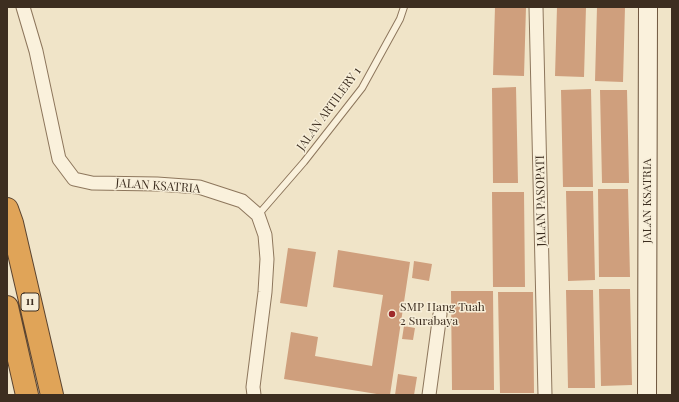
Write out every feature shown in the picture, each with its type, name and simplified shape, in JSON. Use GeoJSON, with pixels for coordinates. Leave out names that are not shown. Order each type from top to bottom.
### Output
{"type":"FeatureCollection","features":[{"type":"Feature","properties":{"kind":"highway","name":"11"},"geometry":{"type":"LineString","coordinates":[[7,209],[12,223],[52,395]]}},
{"type":"Feature","properties":{"kind":"highway","name":"11"},"geometry":{"type":"LineString","coordinates":[[7,307],[27,395]]}},
{"type":"Feature","properties":{"kind":"street","name":"JALAN KSATRIA"},"geometry":{"type":"LineString","coordinates":[[23,7],[36,51],[59,159],[74,179],[92,183],[157,184],[199,187],[242,200],[258,215],[266,235],[267,259],[265,292],[253,387],[254,395]]}},
{"type":"Feature","properties":{"kind":"street","name":"JALAN PASOPATI"},"geometry":{"type":"LineString","coordinates":[[536,7],[545,395]]}},
{"type":"Feature","properties":{"kind":"street","name":"JALAN KSATRIA"},"geometry":{"type":"LineString","coordinates":[[647,395],[648,7]]}},
{"type":"Feature","properties":{"kind":"street"},"geometry":{"type":"LineString","coordinates":[[429,395],[440,314]]}},
{"type":"Feature","properties":{"kind":"lane","name":"JALAN ARTILERY 1"},"geometry":{"type":"LineString","coordinates":[[258,215],[304,162],[362,88],[400,19],[404,7]]}},
{"type":"Feature","properties":{"kind":"building"},"geometry":{"type":"Polygon","coordinates":[[[495,7],[526,7],[524,76],[493,75],[495,7]]]}},
{"type":"Feature","properties":{"kind":"building"},"geometry":{"type":"Polygon","coordinates":[[[557,7],[586,7],[584,77],[555,76],[557,7]]]}},
{"type":"Feature","properties":{"kind":"building"},"geometry":{"type":"Polygon","coordinates":[[[597,7],[625,7],[623,82],[595,81],[597,7]]]}},
{"type":"Feature","properties":{"kind":"building"},"geometry":{"type":"Polygon","coordinates":[[[516,87],[518,183],[493,183],[492,88],[516,87]]]}},
{"type":"Feature","properties":{"kind":"building"},"geometry":{"type":"Polygon","coordinates":[[[591,89],[593,187],[563,187],[561,90],[591,89]]]}},
{"type":"Feature","properties":{"kind":"building"},"geometry":{"type":"Polygon","coordinates":[[[600,90],[627,90],[629,183],[602,183],[600,90]]]}},
{"type":"Feature","properties":{"kind":"building"},"geometry":{"type":"Polygon","coordinates":[[[598,189],[628,189],[630,277],[599,277],[598,189]]]}},
{"type":"Feature","properties":{"kind":"building"},"geometry":{"type":"Polygon","coordinates":[[[566,191],[593,191],[595,280],[568,281],[566,191]]]}},
{"type":"Feature","properties":{"kind":"building"},"geometry":{"type":"Polygon","coordinates":[[[492,192],[524,192],[525,287],[493,287],[492,192]]]}},
{"type":"Feature","properties":{"kind":"building"},"geometry":{"type":"Polygon","coordinates":[[[288,248],[316,252],[307,307],[280,303],[288,248]]]}},
{"type":"Feature","properties":{"kind":"building","name":"SMP Hang Tuah 2 Surabaya"},"geometry":{"type":"Polygon","coordinates":[[[338,250],[410,262],[390,395],[284,379],[291,332],[318,337],[315,356],[372,366],[383,295],[333,287],[338,250]]]}},
{"type":"Feature","properties":{"kind":"building"},"geometry":{"type":"Polygon","coordinates":[[[414,261],[432,264],[429,281],[412,278],[414,261]]]}},
{"type":"Feature","properties":{"kind":"building"},"geometry":{"type":"Polygon","coordinates":[[[599,289],[630,289],[632,385],[601,386],[599,289]]]}},
{"type":"Feature","properties":{"kind":"building"},"geometry":{"type":"Polygon","coordinates":[[[566,290],[593,290],[595,388],[568,388],[566,290]]]}},
{"type":"Feature","properties":{"kind":"building"},"geometry":{"type":"Polygon","coordinates":[[[451,291],[493,291],[494,390],[452,390],[451,291]]]}},
{"type":"Feature","properties":{"kind":"building"},"geometry":{"type":"Polygon","coordinates":[[[498,292],[533,292],[534,393],[500,393],[498,292]]]}},
{"type":"Feature","properties":{"kind":"building"},"geometry":{"type":"Polygon","coordinates":[[[404,326],[415,328],[413,340],[402,339],[404,326]]]}},
{"type":"Feature","properties":{"kind":"building"},"geometry":{"type":"Polygon","coordinates":[[[398,374],[417,377],[414,395],[395,395],[398,374]]]}},
{"type":"Feature","properties":{"kind":"place","name":"SMP Hang Tuah 2 Surabaya"},"geometry":{"type":"Point","coordinates":[392,314]}}]}
